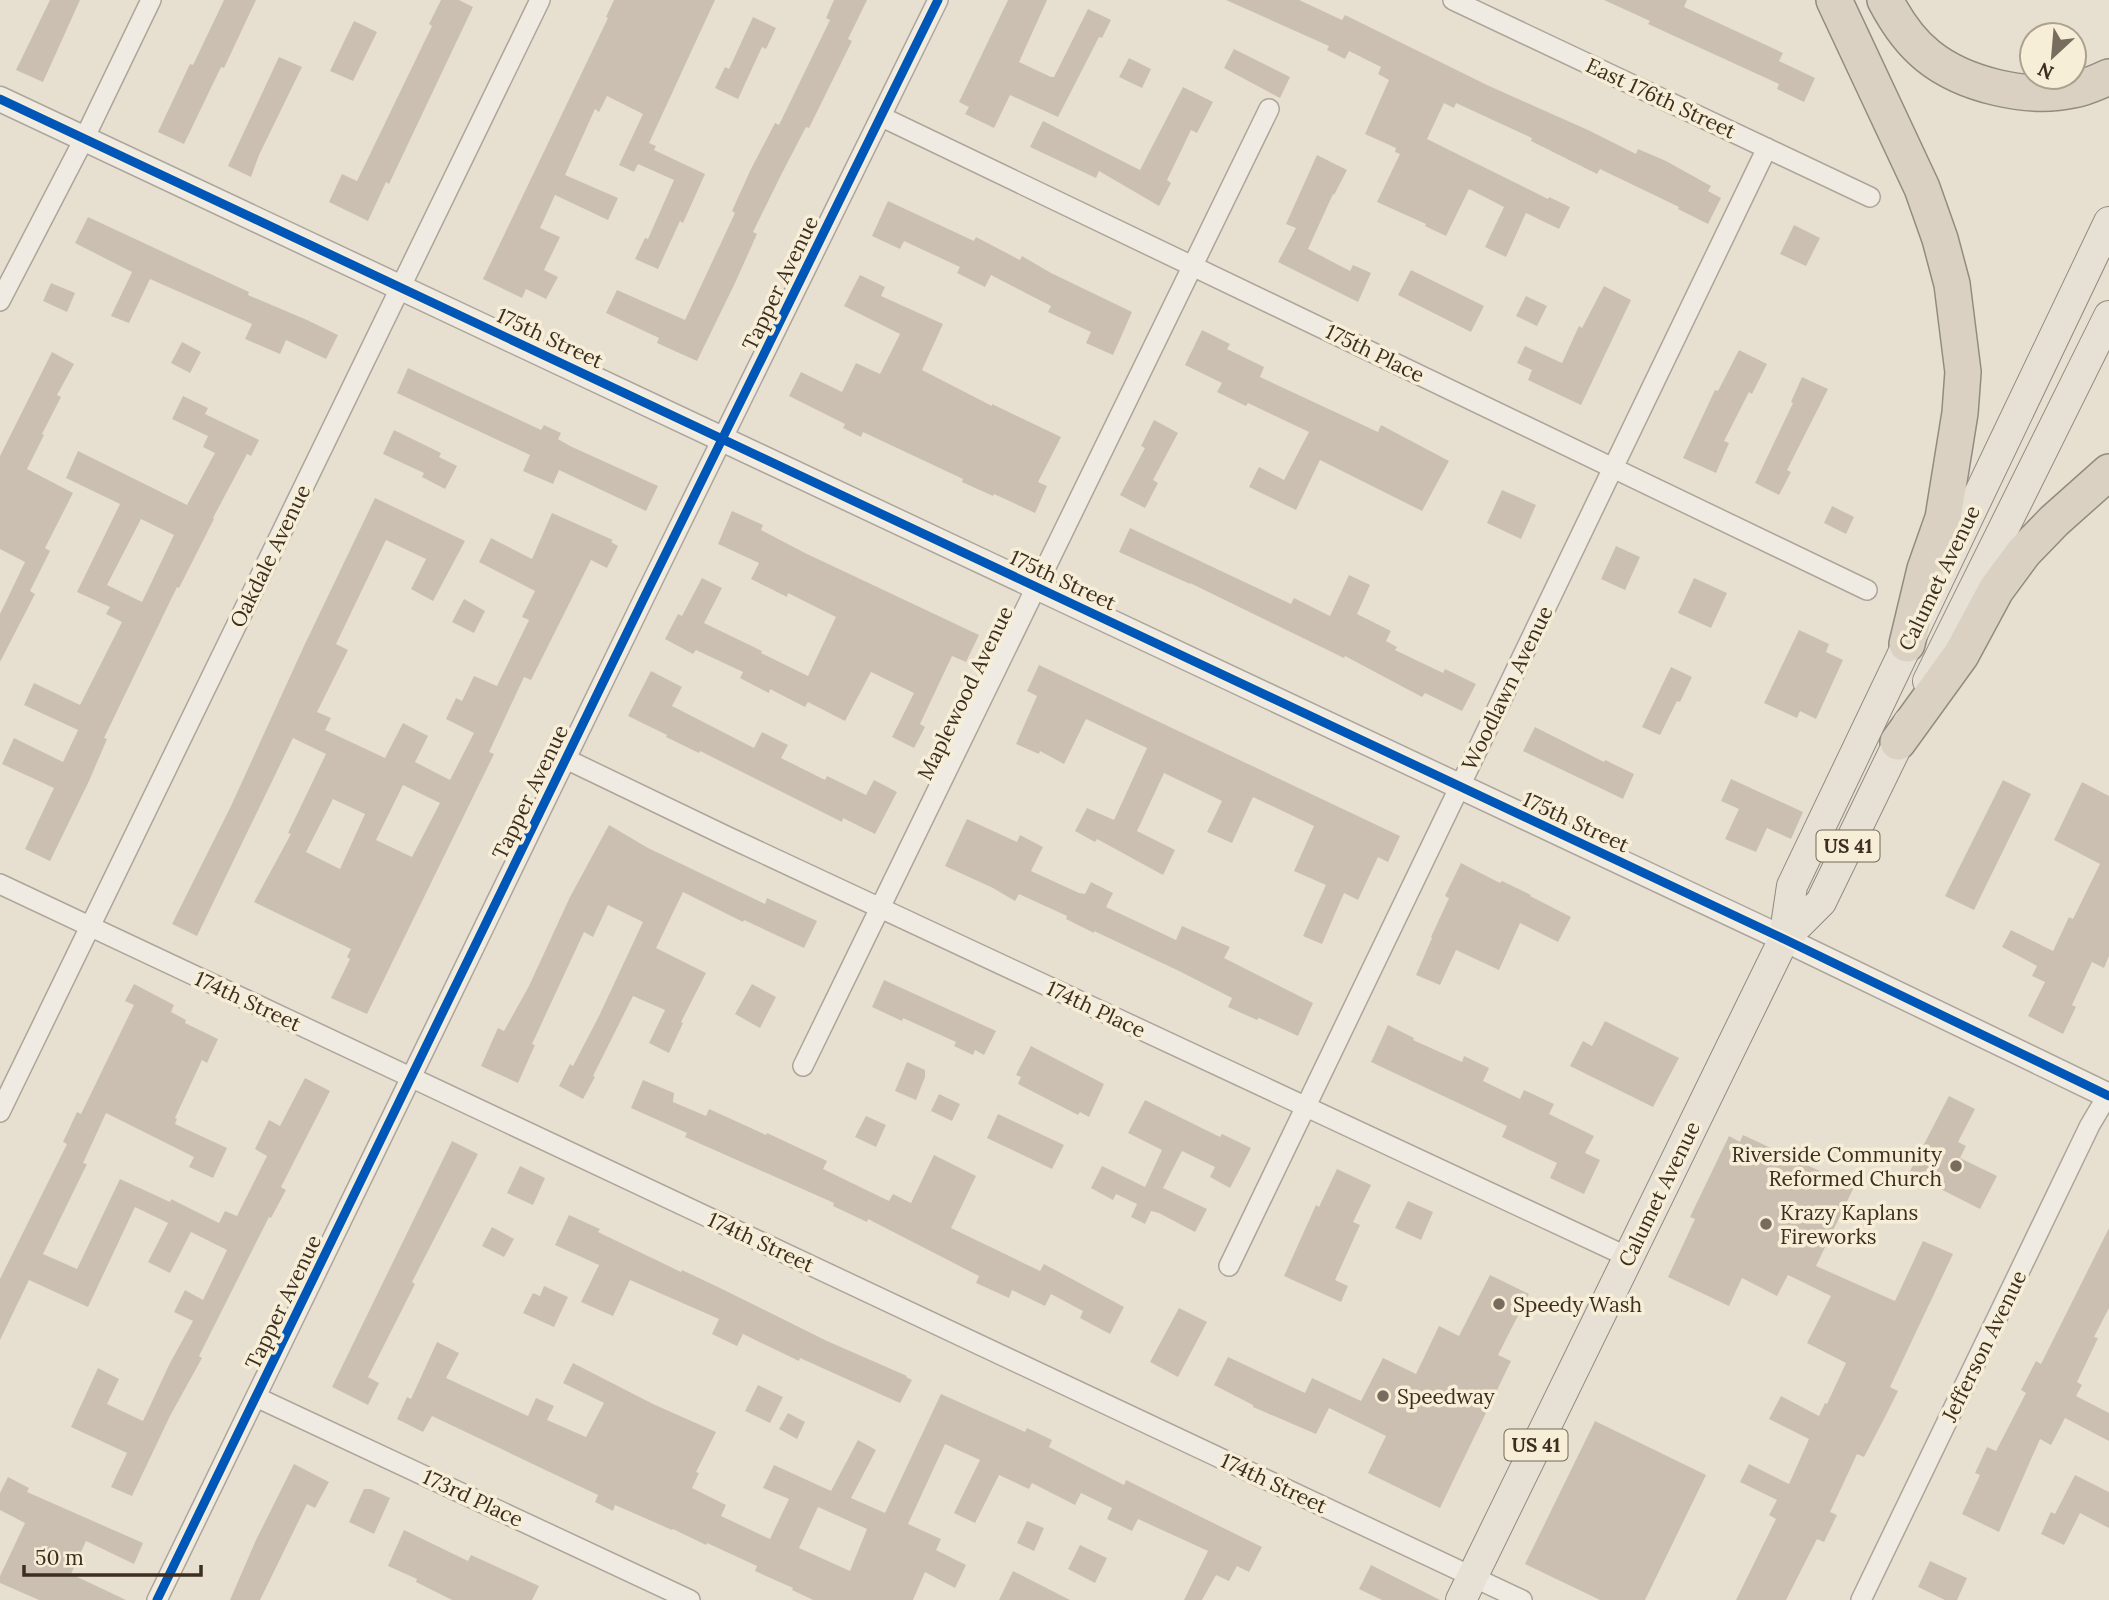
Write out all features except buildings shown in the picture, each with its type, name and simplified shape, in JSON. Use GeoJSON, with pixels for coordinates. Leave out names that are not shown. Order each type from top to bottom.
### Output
{"type":"FeatureCollection","features":[{"type":"Feature","properties":{"kind":"highway"},"geometry":{"type":"LineString","coordinates":[[1834,0],[1922,188],[1952,284],[1963,372],[1954,460],[1943,518],[1925,569],[1907,644]]}},
{"type":"Feature","properties":{"kind":"highway"},"geometry":{"type":"LineString","coordinates":[[1885,0],[1902,29],[1928,57],[1976,81],[2000,89],[2048,92],[2073,90],[2109,77]]}},
{"type":"Feature","properties":{"kind":"highway"},"geometry":{"type":"LineString","coordinates":[[1898,742],[1961,654],[1996,590],[2024,552],[2109,472]]}},
{"type":"Feature","properties":{"kind":"main road","name":"Calumet Avenue"},"geometry":{"type":"LineString","coordinates":[[1467,1588],[1784,939],[1792,886],[2109,222]]}},
{"type":"Feature","properties":{"kind":"main road","name":"Calumet Avenue"},"geometry":{"type":"LineString","coordinates":[[1784,939],[1821,902],[2109,317]]}},
{"type":"Feature","properties":{"kind":"street"},"geometry":{"type":"LineString","coordinates":[[0,302],[84,139],[151,0]]}},
{"type":"Feature","properties":{"kind":"street","name":"Oakdale Avenue"},"geometry":{"type":"LineString","coordinates":[[0,1112],[540,0]]}},
{"type":"Feature","properties":{"kind":"street","name":"Tapper Avenue"},"geometry":{"type":"LineString","coordinates":[[157,1600],[937,0]]}},
{"type":"Feature","properties":{"kind":"street","name":"East 176th Street"},"geometry":{"type":"LineString","coordinates":[[1453,0],[1870,197]]}},
{"type":"Feature","properties":{"kind":"street","name":"175th Street"},"geometry":{"type":"LineString","coordinates":[[0,99],[1784,939],[2109,1095]]}},
{"type":"Feature","properties":{"kind":"street","name":"Maplewood Avenue"},"geometry":{"type":"LineString","coordinates":[[803,1066],[1269,109]]}},
{"type":"Feature","properties":{"kind":"street","name":"175th Place"},"geometry":{"type":"LineString","coordinates":[[881,117],[1867,590]]}},
{"type":"Feature","properties":{"kind":"street","name":"Woodlawn Avenue"},"geometry":{"type":"LineString","coordinates":[[1229,1265],[1767,148]]}},
{"type":"Feature","properties":{"kind":"street","name":"174th Place"},"geometry":{"type":"LineString","coordinates":[[566,759],[1628,1257]]}},
{"type":"Feature","properties":{"kind":"street","name":"174th Street"},"geometry":{"type":"LineString","coordinates":[[0,884],[412,1078],[1467,1588],[1522,1600]]}},
{"type":"Feature","properties":{"kind":"street","name":"Jefferson Avenue"},"geometry":{"type":"LineString","coordinates":[[1861,1600],[2090,1125],[2109,1095]]}},
{"type":"Feature","properties":{"kind":"street","name":"173rd Place"},"geometry":{"type":"LineString","coordinates":[[256,1397],[690,1600]]}},
{"type":"Feature","properties":{"kind":"cycle path"},"geometry":{"type":"LineString","coordinates":[[157,1600],[938,0]]}},
{"type":"Feature","properties":{"kind":"cycle path"},"geometry":{"type":"LineString","coordinates":[[0,99],[1784,939],[2109,1096]]}},
{"type":"Feature","properties":{"kind":"place","name":"Riverside Community Reformed Church"},"geometry":{"type":"Point","coordinates":[1956,1166]}},
{"type":"Feature","properties":{"kind":"place","name":"Krazy Kaplans Fireworks"},"geometry":{"type":"Point","coordinates":[1766,1224]}},
{"type":"Feature","properties":{"kind":"place","name":"Speedy Wash"},"geometry":{"type":"Point","coordinates":[1499,1304]}},
{"type":"Feature","properties":{"kind":"place","name":"Speedway"},"geometry":{"type":"Point","coordinates":[1383,1396]}}]}
